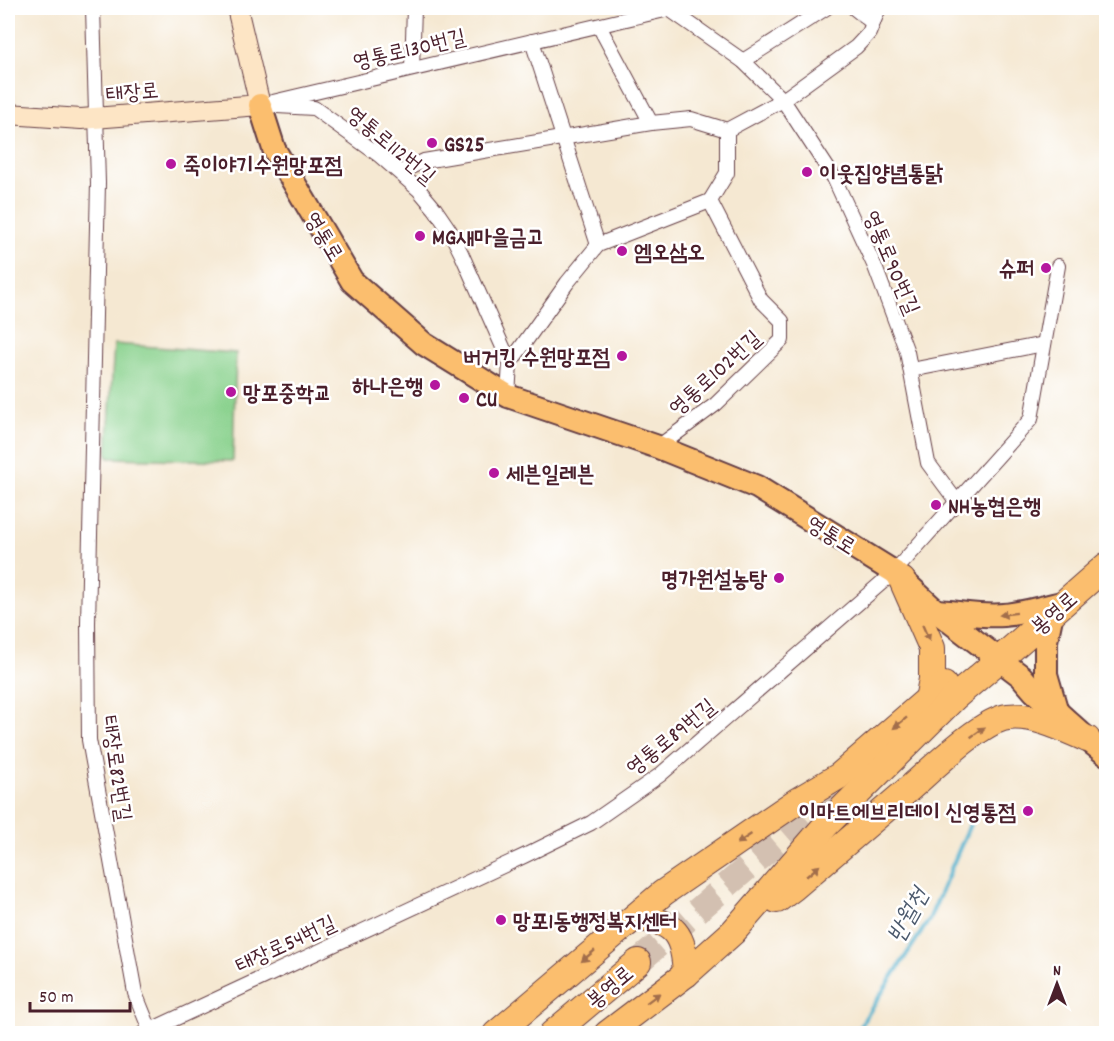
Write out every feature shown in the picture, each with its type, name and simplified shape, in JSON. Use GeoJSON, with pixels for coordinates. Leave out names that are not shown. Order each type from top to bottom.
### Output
{"type":"FeatureCollection","features":[{"type":"Feature","properties":{"kind":"highway","name":"봉영로"},"geometry":{"type":"LineString","coordinates":[[733,933],[826,825],[955,697],[1107,566]]}},
{"type":"Feature","properties":{"kind":"highway"},"geometry":{"type":"LineString","coordinates":[[898,576],[932,648],[932,679],[928,700]]}},
{"type":"Feature","properties":{"kind":"highway"},"geometry":{"type":"LineString","coordinates":[[495,1034],[663,893],[797,801],[839,776],[959,671],[1000,659]]}},
{"type":"Feature","properties":{"kind":"highway"},"geometry":{"type":"LineString","coordinates":[[607,1034],[793,888],[964,741],[993,721],[1009,716],[1038,719],[1055,725],[1097,747]]}},
{"type":"Feature","properties":{"kind":"highway"},"geometry":{"type":"LineString","coordinates":[[616,932],[635,918],[660,921],[680,939],[686,974]]}},
{"type":"Feature","properties":{"kind":"highway","name":"봉영로"},"geometry":{"type":"LineString","coordinates":[[552,1034],[638,962]]}},
{"type":"Feature","properties":{"kind":"main road","name":"영통로"},"geometry":{"type":"LineString","coordinates":[[260,105],[274,149],[352,281],[424,344],[508,396],[658,447],[757,487],[898,576],[936,611],[1020,676],[1097,747]]}},
{"type":"Feature","properties":{"kind":"main road"},"geometry":{"type":"LineString","coordinates":[[936,611],[1003,615],[1059,608],[1046,641],[1046,674],[1057,712]]}},
{"type":"Feature","properties":{"kind":"street","name":"태장로82번길"},"geometry":{"type":"LineString","coordinates":[[93,8],[98,183],[88,623],[88,740],[135,993],[146,1032]]}},
{"type":"Feature","properties":{"kind":"street","name":"영통로"},"geometry":{"type":"LineString","coordinates":[[237,8],[260,105]]}},
{"type":"Feature","properties":{"kind":"street"},"geometry":{"type":"LineString","coordinates":[[412,69],[414,8]]}},
{"type":"Feature","properties":{"kind":"street","name":"영통로130번길"},"geometry":{"type":"LineString","coordinates":[[260,105],[670,8]]}},
{"type":"Feature","properties":{"kind":"street","name":"영통로90번길"},"geometry":{"type":"LineString","coordinates":[[670,8],[742,61],[783,100],[834,178],[875,267],[907,352],[928,463],[957,502]]}},
{"type":"Feature","properties":{"kind":"street"},"geometry":{"type":"LineString","coordinates":[[742,61],[826,8]]}},
{"type":"Feature","properties":{"kind":"street"},"geometry":{"type":"LineString","coordinates":[[854,8],[873,23]]}},
{"type":"Feature","properties":{"kind":"street"},"geometry":{"type":"LineString","coordinates":[[400,172],[424,160],[651,123],[691,119],[727,130],[783,100],[856,47],[869,33],[879,8]]}},
{"type":"Feature","properties":{"kind":"street"},"geometry":{"type":"LineString","coordinates":[[599,26],[651,123]]}},
{"type":"Feature","properties":{"kind":"street"},"geometry":{"type":"LineString","coordinates":[[532,41],[598,245]]}},
{"type":"Feature","properties":{"kind":"street","name":"태장로"},"geometry":{"type":"LineString","coordinates":[[8,114],[81,119],[260,105]]}},
{"type":"Feature","properties":{"kind":"street","name":"영통로112번길"},"geometry":{"type":"LineString","coordinates":[[260,105],[314,108],[400,172],[419,190],[450,231],[510,363]]}},
{"type":"Feature","properties":{"kind":"street"},"geometry":{"type":"LineString","coordinates":[[508,396],[510,363],[567,283],[598,245],[710,201],[727,173],[727,130]]}},
{"type":"Feature","properties":{"kind":"street","name":"영통로102번길"},"geometry":{"type":"LineString","coordinates":[[658,447],[717,404],[782,340],[782,321],[762,300],[710,201]]}},
{"type":"Feature","properties":{"kind":"street"},"geometry":{"type":"LineString","coordinates":[[898,576],[957,502],[1031,419],[1058,266]]}},
{"type":"Feature","properties":{"kind":"street"},"geometry":{"type":"LineString","coordinates":[[911,370],[1044,344]]}},
{"type":"Feature","properties":{"kind":"street","name":"영통로89번길"},"geometry":{"type":"LineString","coordinates":[[445,891],[591,823],[660,775],[898,576]]}},
{"type":"Feature","properties":{"kind":"street","name":"태장로54번길"},"geometry":{"type":"LineString","coordinates":[[146,1032],[445,891]]}},
{"type":"Feature","properties":{"kind":"green space"},"geometry":{"type":"Polygon","coordinates":[[[114,344],[236,353],[233,461],[109,458],[107,455],[114,344]]]}},
{"type":"Feature","properties":{"kind":"waterway","name":"반월천"},"geometry":{"type":"LineString","coordinates":[[855,1034],[929,920],[977,808]]}},
{"type":"Feature","properties":{"kind":"tunnel"},"geometry":{"type":"LineString","coordinates":[[638,962],[858,772]]}},
{"type":"Feature","properties":{"kind":"place","name":"GS25"},"geometry":{"type":"Point","coordinates":[432,143]}},
{"type":"Feature","properties":{"kind":"place","name":"죽이야기수원망포점"},"geometry":{"type":"Point","coordinates":[171,164]}},
{"type":"Feature","properties":{"kind":"place","name":"이웃집양념통닭"},"geometry":{"type":"Point","coordinates":[807,172]}},
{"type":"Feature","properties":{"kind":"place","name":"MG새마을금고"},"geometry":{"type":"Point","coordinates":[420,236]}},
{"type":"Feature","properties":{"kind":"place","name":"엠오삼오"},"geometry":{"type":"Point","coordinates":[622,251]}},
{"type":"Feature","properties":{"kind":"place","name":"슈퍼"},"geometry":{"type":"Point","coordinates":[1046,268]}},
{"type":"Feature","properties":{"kind":"place","name":"버거킹 수원망포점"},"geometry":{"type":"Point","coordinates":[622,356]}},
{"type":"Feature","properties":{"kind":"place","name":"하나은행"},"geometry":{"type":"Point","coordinates":[435,385]}},
{"type":"Feature","properties":{"kind":"place","name":"망포중학교"},"geometry":{"type":"Point","coordinates":[231,392]}},
{"type":"Feature","properties":{"kind":"place","name":"CU"},"geometry":{"type":"Point","coordinates":[464,398]}},
{"type":"Feature","properties":{"kind":"place","name":"세븐일레븐"},"geometry":{"type":"Point","coordinates":[494,473]}},
{"type":"Feature","properties":{"kind":"place","name":"NH농협은행"},"geometry":{"type":"Point","coordinates":[936,505]}},
{"type":"Feature","properties":{"kind":"place","name":"명가원설농탕"},"geometry":{"type":"Point","coordinates":[779,578]}},
{"type":"Feature","properties":{"kind":"place","name":"이마트에브리데이 신영통점"},"geometry":{"type":"Point","coordinates":[1028,811]}},
{"type":"Feature","properties":{"kind":"place","name":"망포1동행정복지센터"},"geometry":{"type":"Point","coordinates":[501,920]}}]}
